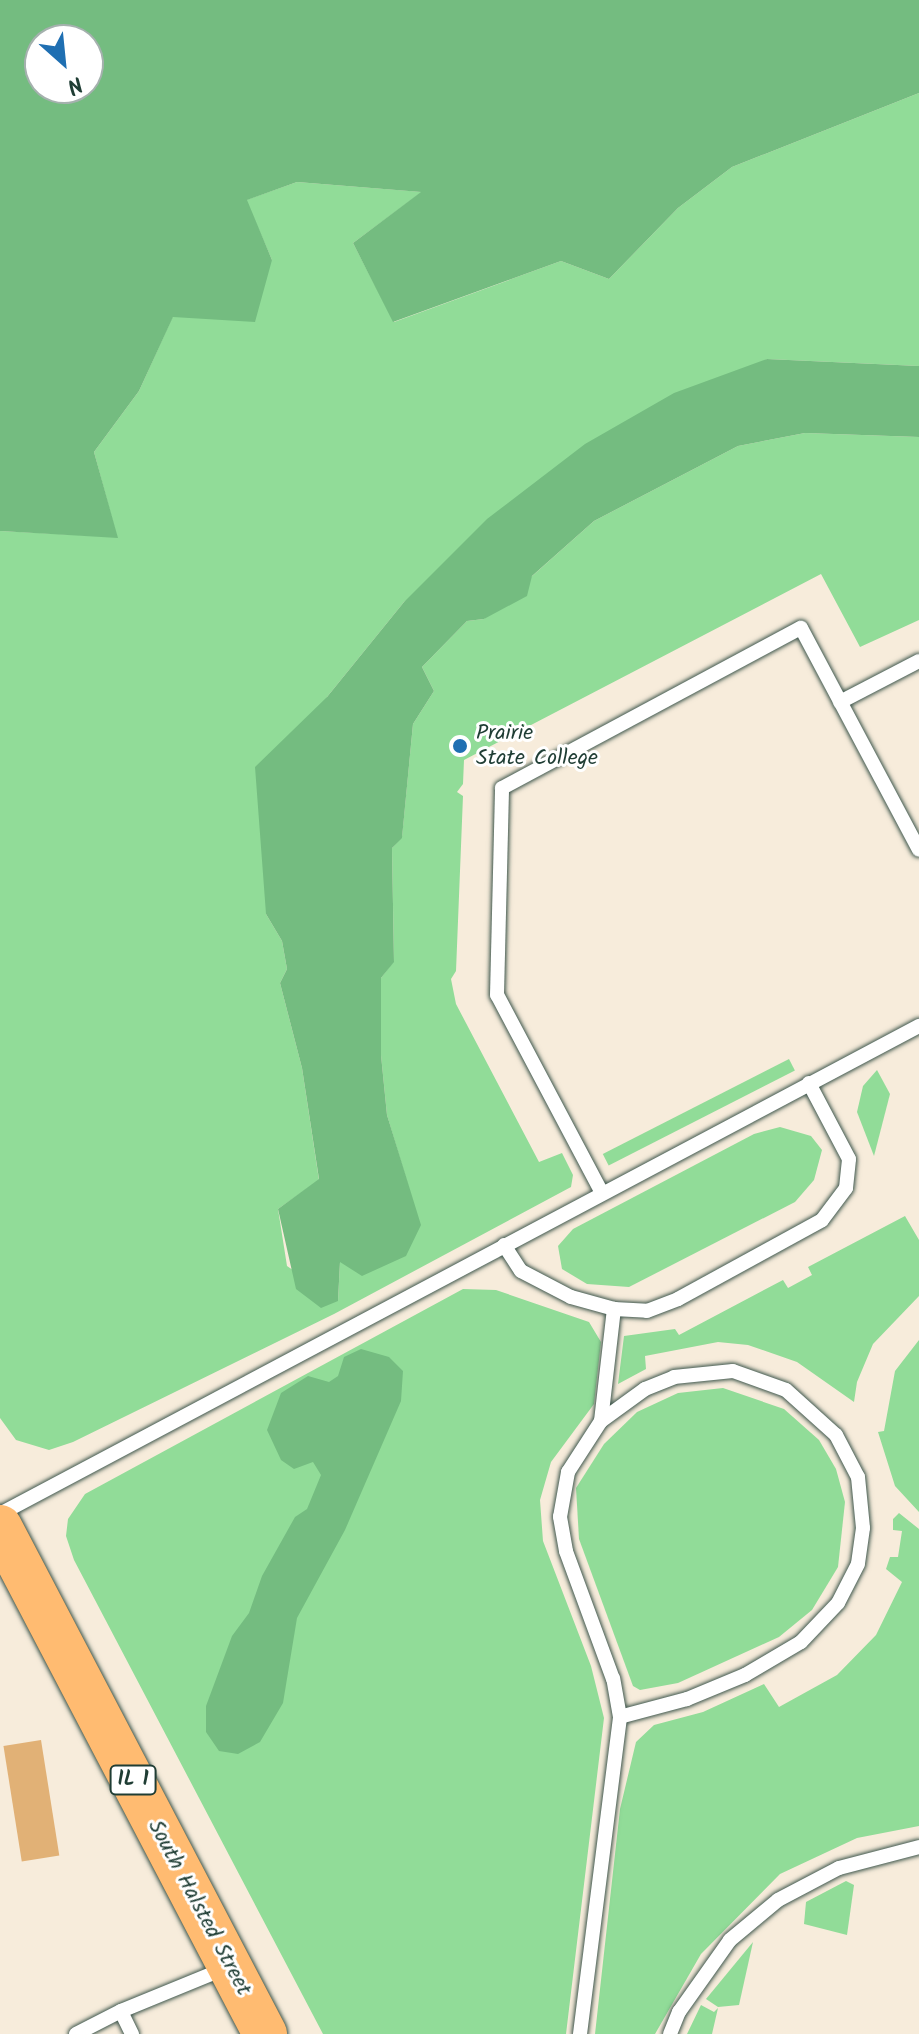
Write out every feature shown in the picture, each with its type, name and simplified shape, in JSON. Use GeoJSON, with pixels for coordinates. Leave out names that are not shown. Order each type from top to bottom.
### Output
{"type":"FeatureCollection","features":[{"type":"Feature","properties":{"kind":"main road","name":"South Halsted Street"},"geometry":{"type":"LineString","coordinates":[[0,1527],[265,2034]]}},
{"type":"Feature","properties":{"kind":"lane"},"geometry":{"type":"LineString","coordinates":[[602,1193],[497,995],[502,788],[801,628],[919,850]]}},
{"type":"Feature","properties":{"kind":"lane"},"geometry":{"type":"LineString","coordinates":[[840,702],[919,661]]}},
{"type":"Feature","properties":{"kind":"lane"},"geometry":{"type":"LineString","coordinates":[[0,1514],[919,1026]]}},
{"type":"Feature","properties":{"kind":"lane"},"geometry":{"type":"LineString","coordinates":[[504,1245],[521,1271],[543,1286],[614,1309],[647,1311],[678,1299],[822,1220],[846,1188],[849,1159],[809,1083]]}},
{"type":"Feature","properties":{"kind":"lane"},"geometry":{"type":"LineString","coordinates":[[601,1421],[614,1309]]}},
{"type":"Feature","properties":{"kind":"lane"},"geometry":{"type":"LineString","coordinates":[[580,2034],[620,1717],[613,1679],[573,1578],[560,1517],[568,1472],[601,1421],[645,1389],[674,1377],[705,1370],[758,1378],[815,1410],[836,1435],[858,1477],[863,1505],[858,1564],[838,1603],[801,1642],[745,1675],[687,1699],[620,1717]]}},
{"type":"Feature","properties":{"kind":"lane"},"geometry":{"type":"LineString","coordinates":[[670,2034],[679,2012],[730,1940],[778,1900],[839,1868],[919,1847]]}},
{"type":"Feature","properties":{"kind":"lane"},"geometry":{"type":"LineString","coordinates":[[76,2034],[121,2011],[230,1966]]}},
{"type":"Feature","properties":{"kind":"lane"},"geometry":{"type":"LineString","coordinates":[[121,2011],[132,2034]]}},
{"type":"Feature","properties":{"kind":"green space"},"geometry":{"type":"Polygon","coordinates":[[[0,0],[919,0],[919,93],[732,167],[678,208],[609,279],[561,261],[393,322],[353,243],[421,192],[297,182],[247,200],[272,260],[255,322],[173,317],[139,391],[94,452],[118,538],[0,531],[0,0]]]}},
{"type":"Feature","properties":{"kind":"green space"},"geometry":{"type":"Polygon","coordinates":[[[919,93],[919,366],[767,359],[404,602],[327,697],[266,914],[282,941],[287,969],[280,983],[302,1068],[319,1180],[278,1209],[287,1266],[338,1301],[340,1262],[420,1225],[387,1115],[381,1055],[381,978],[394,961],[392,848],[402,837],[413,724],[434,691],[422,667],[467,621],[484,619],[594,521],[738,446],[805,433],[919,437],[919,620],[860,647],[821,574],[464,760],[463,784],[457,792],[463,796],[456,971],[451,979],[456,1004],[539,1162],[562,1153],[573,1175],[571,1187],[334,1314],[73,1442],[49,1450],[16,1440],[0,1418],[0,531],[117,537],[94,452],[139,391],[173,316],[272,260],[246,200],[297,182],[422,192],[353,243],[394,322],[561,261],[609,279],[678,208],[732,167],[919,93]]]}},
{"type":"Feature","properties":{"kind":"green space"},"geometry":{"type":"Polygon","coordinates":[[[767,359],[919,366],[919,437],[805,433],[738,446],[594,521],[532,576],[527,596],[484,619],[467,621],[422,667],[434,691],[413,724],[402,838],[392,848],[394,962],[381,978],[381,1055],[387,1115],[421,1225],[406,1256],[362,1276],[340,1262],[338,1301],[321,1308],[296,1289],[278,1209],[319,1179],[302,1068],[280,983],[287,969],[282,941],[266,914],[255,767],[327,697],[404,602],[487,519],[585,444],[674,393],[767,359]]]}},
{"type":"Feature","properties":{"kind":"green space"},"geometry":{"type":"Polygon","coordinates":[[[789,1059],[795,1071],[609,1165],[603,1154],[789,1059]]]}},
{"type":"Feature","properties":{"kind":"green space"},"geometry":{"type":"Polygon","coordinates":[[[877,1070],[890,1094],[874,1156],[857,1112],[863,1086],[877,1070]]]}},
{"type":"Feature","properties":{"kind":"green space"},"geometry":{"type":"Polygon","coordinates":[[[780,1127],[811,1136],[822,1150],[814,1180],[795,1202],[629,1287],[587,1284],[562,1269],[558,1246],[573,1229],[754,1134],[780,1127]]]}},
{"type":"Feature","properties":{"kind":"green space"},"geometry":{"type":"Polygon","coordinates":[[[905,1216],[919,1240],[919,1296],[873,1344],[857,1382],[854,1402],[797,1362],[748,1345],[718,1342],[645,1356],[646,1369],[618,1384],[624,1336],[675,1329],[679,1335],[783,1280],[788,1288],[812,1275],[808,1267],[905,1216]]]}},
{"type":"Feature","properties":{"kind":"green space"},"geometry":{"type":"Polygon","coordinates":[[[463,1289],[496,1290],[589,1322],[601,1342],[594,1404],[551,1462],[540,1500],[543,1541],[591,1666],[604,1718],[566,2034],[323,2034],[74,1560],[66,1536],[68,1519],[85,1494],[463,1289]]]}},
{"type":"Feature","properties":{"kind":"green space"},"geometry":{"type":"Polygon","coordinates":[[[919,1340],[919,1512],[895,1486],[878,1432],[884,1431],[895,1371],[919,1340]]]}},
{"type":"Feature","properties":{"kind":"green space"},"geometry":{"type":"Polygon","coordinates":[[[361,1349],[389,1357],[403,1371],[401,1401],[345,1530],[297,1618],[283,1703],[260,1742],[238,1754],[219,1751],[206,1732],[206,1706],[232,1636],[249,1613],[262,1576],[295,1517],[307,1509],[321,1475],[313,1462],[294,1469],[281,1460],[267,1430],[281,1393],[308,1376],[329,1382],[338,1376],[344,1357],[361,1349]]]}},
{"type":"Feature","properties":{"kind":"green space"},"geometry":{"type":"Polygon","coordinates":[[[723,1388],[784,1409],[819,1440],[836,1469],[845,1502],[838,1567],[812,1610],[779,1637],[678,1683],[640,1690],[633,1686],[579,1539],[576,1488],[604,1444],[637,1412],[678,1393],[723,1388]]]}},
{"type":"Feature","properties":{"kind":"green space"},"geometry":{"type":"Polygon","coordinates":[[[899,1513],[919,1529],[919,1826],[857,1838],[780,1874],[701,1954],[655,2034],[595,2034],[620,1809],[636,1742],[654,1725],[703,1712],[764,1684],[779,1707],[837,1675],[876,1635],[902,1582],[886,1569],[890,1557],[898,1557],[902,1531],[893,1530],[893,1519],[899,1513]]]}},
{"type":"Feature","properties":{"kind":"green space"},"geometry":{"type":"Polygon","coordinates":[[[846,1881],[854,1885],[847,1935],[804,1924],[806,1902],[846,1881]]]}},
{"type":"Feature","properties":{"kind":"green space"},"geometry":{"type":"Polygon","coordinates":[[[753,1942],[739,2005],[718,2007],[706,1999],[753,1942]]]}},
{"type":"Feature","properties":{"kind":"green space"},"geometry":{"type":"Polygon","coordinates":[[[701,2005],[714,2012],[718,2008],[712,2034],[687,2034],[701,2005]]]}},
{"type":"Feature","properties":{"kind":"building"},"geometry":{"type":"Polygon","coordinates":[[[41,1740],[59,1856],[22,1862],[3,1746],[41,1740]]]}},
{"type":"Feature","properties":{"kind":"place","name":"Prairie State College"},"geometry":{"type":"Point","coordinates":[460,746]}}]}
